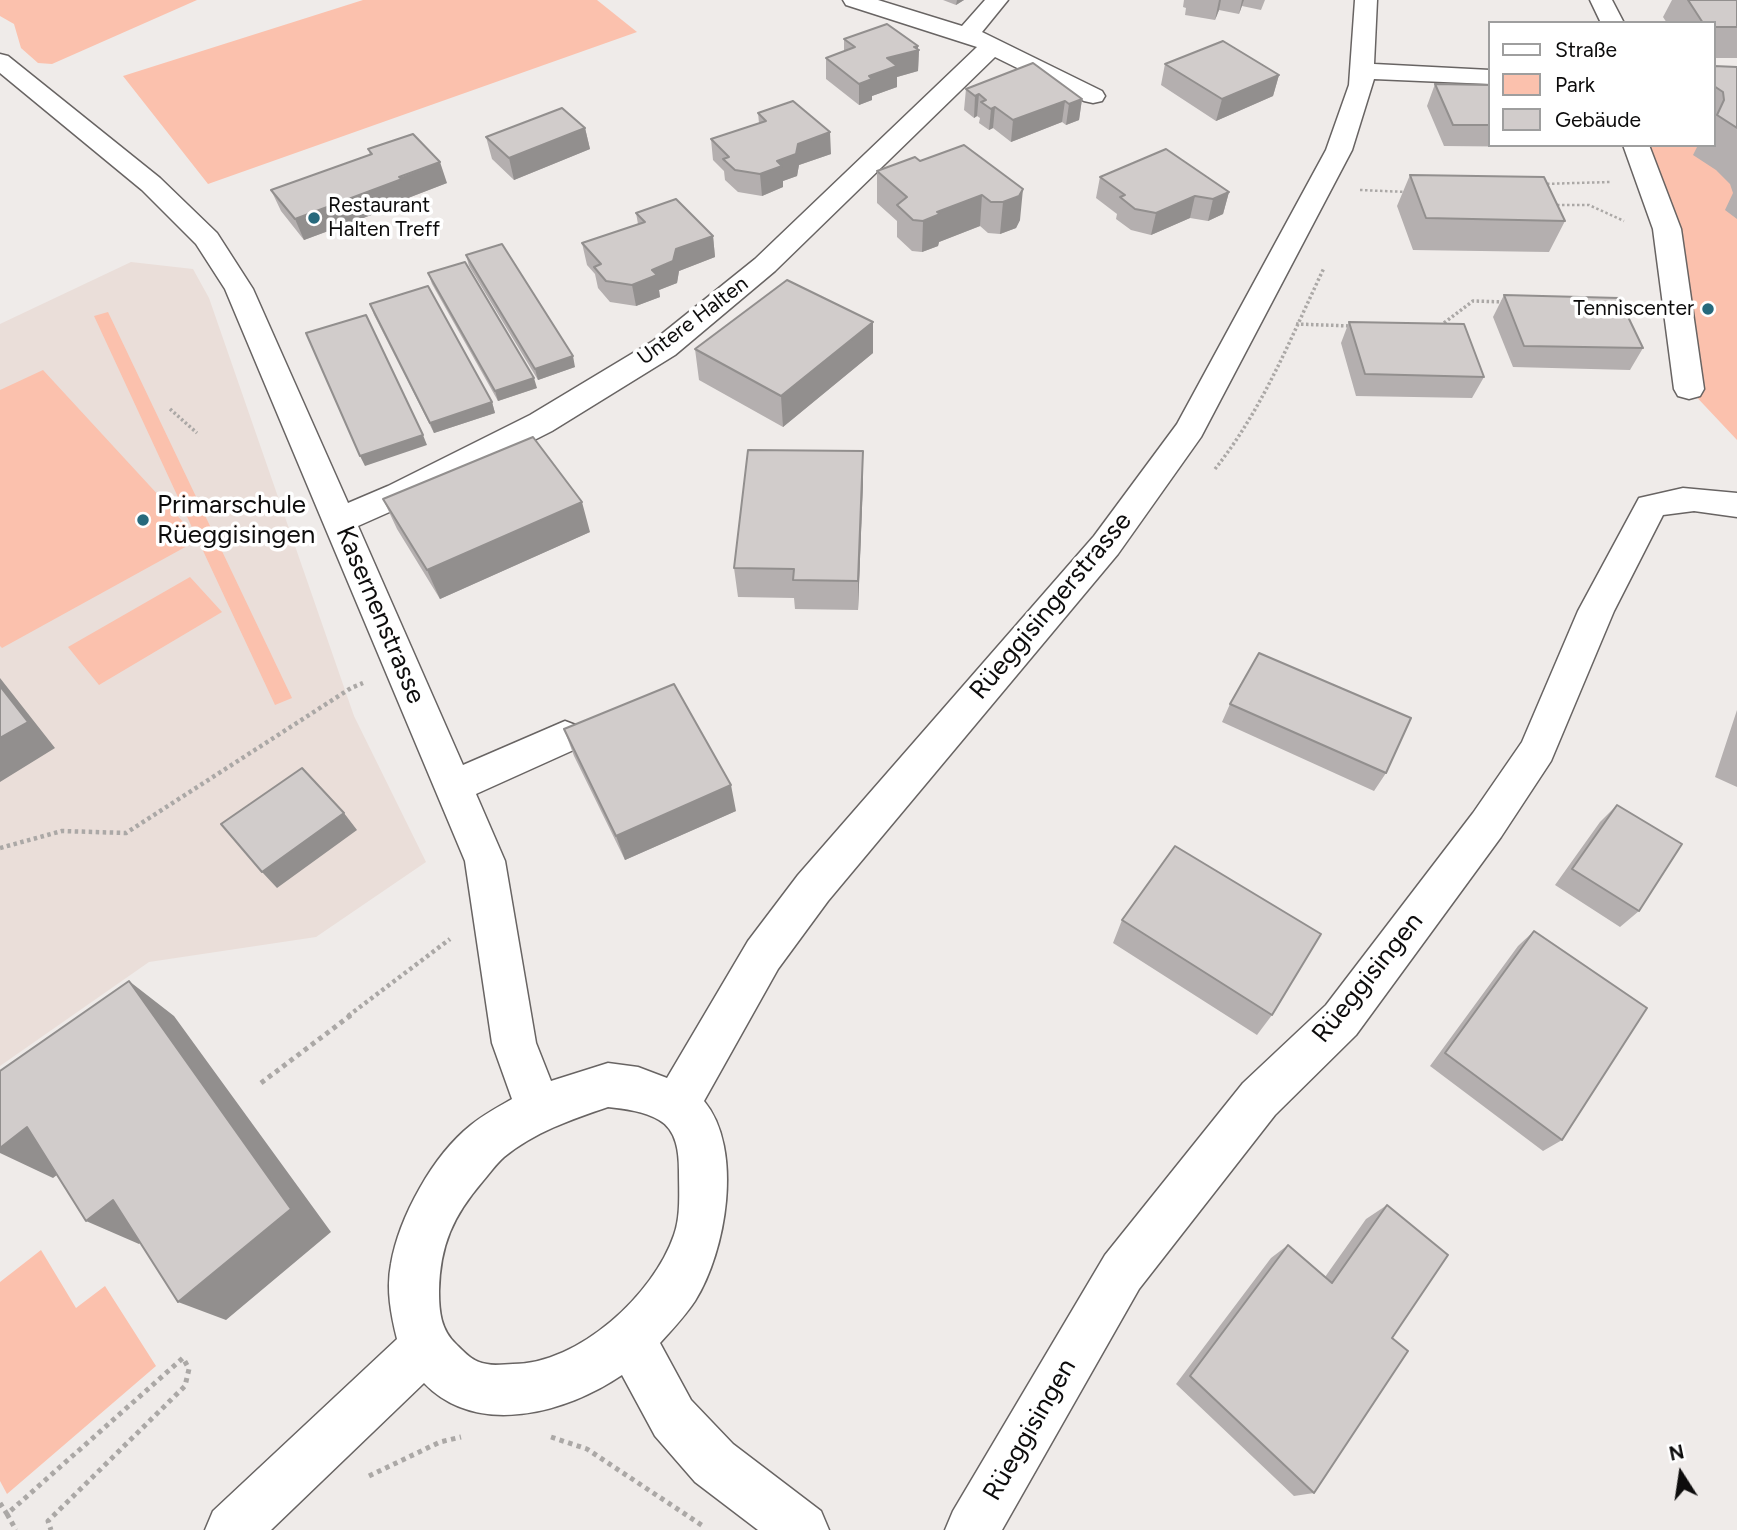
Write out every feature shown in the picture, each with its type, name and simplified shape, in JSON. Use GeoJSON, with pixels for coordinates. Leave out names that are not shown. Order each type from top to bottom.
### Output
{"type":"FeatureCollection","features":[{"type":"Feature","properties":{"kind":"street"},"geometry":{"type":"LineString","coordinates":[[854,0],[979,41],[1093,96]]}},
{"type":"Feature","properties":{"kind":"street","name":"Rüeggisingerstrasse"},"geometry":{"type":"LineString","coordinates":[[677,1104],[763,955],[813,888],[1106,545],[1189,429],[1339,150],[1363,71],[1366,0]]}},
{"type":"Feature","properties":{"kind":"street"},"geometry":{"type":"LineString","coordinates":[[1601,0],[1612,21]]}},
{"type":"Feature","properties":{"kind":"street","name":"Untere Halten"},"geometry":{"type":"LineString","coordinates":[[339,520],[400,494],[541,423],[664,348],[765,265],[979,41],[1002,5]]}},
{"type":"Feature","properties":{"kind":"street","name":"Kasernenstrasse"},"geometry":{"type":"LineString","coordinates":[[0,61],[151,184],[207,239],[239,289],[485,861],[514,1043],[538,1108]]}},
{"type":"Feature","properties":{"kind":"street"},"geometry":{"type":"LineString","coordinates":[[1363,71],[1488,77]]}},
{"type":"Feature","properties":{"kind":"street"},"geometry":{"type":"LineString","coordinates":[[1637,147],[1667,229],[1689,389]]}},
{"type":"Feature","properties":{"kind":"street","name":"Rüeggisingen"},"geometry":{"type":"LineString","coordinates":[[972,1530],[1122,1272],[1259,1099],[1341,1020],[1487,825],[1537,750],[1596,611],[1651,506],[1671,499],[1705,499],[1737,505]]}},
{"type":"Feature","properties":{"kind":"street"},"geometry":{"type":"LineString","coordinates":[[454,786],[565,737]]}},
{"type":"Feature","properties":{"kind":"street"},"geometry":{"type":"LineString","coordinates":[[608,1085],[638,1089],[677,1104],[695,1126],[702,1155],[703,1196],[699,1234],[678,1283],[631,1340],[581,1373],[520,1390],[486,1390],[455,1379],[424,1348],[414,1308],[415,1264],[426,1228],[446,1189],[486,1142],[538,1108],[608,1085]]}},
{"type":"Feature","properties":{"kind":"street"},"geometry":{"type":"LineString","coordinates":[[631,1340],[673,1418],[714,1463],[802,1530]]}},
{"type":"Feature","properties":{"kind":"street"},"geometry":{"type":"LineString","coordinates":[[232,1530],[424,1348]]}},
{"type":"Feature","properties":{"kind":"path"},"geometry":{"type":"LineString","coordinates":[[1536,184],[1617,182]]}},
{"type":"Feature","properties":{"kind":"path"},"geometry":{"type":"LineString","coordinates":[[1359,190],[1413,192]]}},
{"type":"Feature","properties":{"kind":"path"},"geometry":{"type":"LineString","coordinates":[[1547,205],[1588,205],[1617,220],[1628,221]]}},
{"type":"Feature","properties":{"kind":"path"},"geometry":{"type":"LineString","coordinates":[[1437,328],[1473,300],[1513,302]]}},
{"type":"Feature","properties":{"kind":"path"},"geometry":{"type":"LineString","coordinates":[[1296,324],[1360,326]]}},
{"type":"Feature","properties":{"kind":"path"},"geometry":{"type":"LineString","coordinates":[[170,409],[197,433]]}},
{"type":"Feature","properties":{"kind":"path"},"geometry":{"type":"LineString","coordinates":[[0,848],[62,831],[126,833],[351,688],[375,678]]}},
{"type":"Feature","properties":{"kind":"path"},"geometry":{"type":"LineString","coordinates":[[261,1083],[459,932]]}},
{"type":"Feature","properties":{"kind":"path"},"geometry":{"type":"LineString","coordinates":[[7,1514],[183,1358],[189,1369],[185,1386],[48,1521],[51,1530]]}},
{"type":"Feature","properties":{"kind":"path"},"geometry":{"type":"LineString","coordinates":[[544,1434],[587,1449],[710,1530]]}},
{"type":"Feature","properties":{"kind":"path"},"geometry":{"type":"LineString","coordinates":[[371,1475],[440,1442],[464,1436]]}},
{"type":"Feature","properties":{"kind":"path"},"geometry":{"type":"LineString","coordinates":[[0,1503],[16,1530]]}},
{"type":"Feature","properties":{"kind":"shaded area","name":"Primarschule Rüeggisingen"},"geometry":{"type":"Polygon","coordinates":[[[131,262],[193,269],[209,298],[354,716],[426,862],[316,937],[149,962],[0,1066],[0,324],[131,262]]]}},
{"type":"Feature","properties":{"kind":"green space"},"geometry":{"type":"Polygon","coordinates":[[[0,0],[197,0],[52,64],[38,63],[21,48],[14,24],[0,16],[0,0]]]}},
{"type":"Feature","properties":{"kind":"green space"},"geometry":{"type":"Polygon","coordinates":[[[363,0],[597,0],[637,32],[208,184],[123,76],[363,0]]]}},
{"type":"Feature","properties":{"kind":"green space","name":"Tenniscenter"},"geometry":{"type":"Polygon","coordinates":[[[1737,69],[1737,440],[1689,389],[1636,147],[1716,147],[1716,138],[1737,69]]]}},
{"type":"Feature","properties":{"kind":"green space"},"geometry":{"type":"Polygon","coordinates":[[[108,312],[292,698],[275,705],[198,540],[2,648],[0,646],[0,390],[43,370],[196,536],[94,316],[108,312]]]}},
{"type":"Feature","properties":{"kind":"green space"},"geometry":{"type":"Polygon","coordinates":[[[190,577],[222,612],[99,685],[68,647],[190,577]]]}},
{"type":"Feature","properties":{"kind":"green space"},"geometry":{"type":"Polygon","coordinates":[[[41,1250],[76,1308],[105,1286],[156,1366],[7,1494],[0,1481],[0,1282],[41,1250]]]}},
{"type":"Feature","properties":{"kind":"building"},"geometry":{"type":"Polygon","coordinates":[[[1688,0],[1737,0],[1737,27],[1716,27],[1716,21],[1702,21],[1688,0]]]}},
{"type":"Feature","properties":{"kind":"building"},"geometry":{"type":"Polygon","coordinates":[[[887,24],[918,46],[914,47],[919,50],[887,58],[897,66],[869,76],[872,79],[859,84],[826,58],[855,47],[844,39],[887,24]]]}},
{"type":"Feature","properties":{"kind":"building"},"geometry":{"type":"Polygon","coordinates":[[[1223,41],[1279,75],[1222,99],[1165,64],[1223,41]]]}},
{"type":"Feature","properties":{"kind":"building"},"geometry":{"type":"Polygon","coordinates":[[[1033,63],[1082,99],[1069,104],[1065,101],[1013,120],[995,107],[991,109],[981,102],[986,100],[979,94],[975,96],[966,89],[1033,63]]]}},
{"type":"Feature","properties":{"kind":"building"},"geometry":{"type":"Polygon","coordinates":[[[1716,66],[1737,67],[1737,128],[1717,115],[1724,100],[1723,92],[1716,87],[1716,66]]]}},
{"type":"Feature","properties":{"kind":"building"},"geometry":{"type":"Polygon","coordinates":[[[1435,84],[1488,85],[1488,125],[1453,125],[1435,84]]]}},
{"type":"Feature","properties":{"kind":"building"},"geometry":{"type":"Polygon","coordinates":[[[793,101],[830,132],[798,144],[796,154],[777,161],[782,166],[760,174],[735,170],[723,159],[729,157],[711,139],[766,121],[758,113],[793,101]]]}},
{"type":"Feature","properties":{"kind":"building"},"geometry":{"type":"Polygon","coordinates":[[[562,108],[585,128],[509,158],[486,137],[562,108]]]}},
{"type":"Feature","properties":{"kind":"building"},"geometry":{"type":"Polygon","coordinates":[[[413,134],[440,162],[295,219],[271,190],[372,154],[368,149],[413,134]]]}},
{"type":"Feature","properties":{"kind":"building"},"geometry":{"type":"Polygon","coordinates":[[[964,145],[1023,189],[1019,196],[1003,202],[991,202],[982,195],[937,212],[940,214],[923,221],[913,220],[897,205],[907,197],[877,171],[915,157],[920,161],[964,145]]]}},
{"type":"Feature","properties":{"kind":"building"},"geometry":{"type":"Polygon","coordinates":[[[1166,149],[1229,192],[1213,199],[1195,196],[1156,213],[1135,209],[1120,197],[1125,195],[1100,177],[1166,149]]]}},
{"type":"Feature","properties":{"kind":"building"},"geometry":{"type":"Polygon","coordinates":[[[1410,175],[1544,177],[1565,221],[1426,218],[1410,175]]]}},
{"type":"Feature","properties":{"kind":"building"},"geometry":{"type":"Polygon","coordinates":[[[676,199],[713,236],[676,249],[673,261],[652,270],[657,275],[632,285],[606,281],[594,267],[601,264],[582,243],[645,222],[636,213],[676,199]]]}},
{"type":"Feature","properties":{"kind":"building"},"geometry":{"type":"Polygon","coordinates":[[[502,244],[573,356],[535,369],[466,255],[502,244]]]}},
{"type":"Feature","properties":{"kind":"building"},"geometry":{"type":"Polygon","coordinates":[[[465,262],[534,378],[495,391],[428,273],[465,262]]]}},
{"type":"Feature","properties":{"kind":"building"},"geometry":{"type":"Polygon","coordinates":[[[787,280],[873,322],[781,396],[695,349],[787,280]]]}},
{"type":"Feature","properties":{"kind":"building"},"geometry":{"type":"Polygon","coordinates":[[[428,286],[492,402],[430,423],[370,304],[428,286]]]}},
{"type":"Feature","properties":{"kind":"building"},"geometry":{"type":"Polygon","coordinates":[[[1504,295],[1619,298],[1643,348],[1524,346],[1504,295]]]}},
{"type":"Feature","properties":{"kind":"building"},"geometry":{"type":"Polygon","coordinates":[[[366,315],[423,435],[360,456],[306,333],[366,315]]]}},
{"type":"Feature","properties":{"kind":"building"},"geometry":{"type":"Polygon","coordinates":[[[1349,322],[1464,324],[1484,377],[1365,374],[1349,322]]]}},
{"type":"Feature","properties":{"kind":"building"},"geometry":{"type":"Polygon","coordinates":[[[533,437],[582,502],[427,570],[383,499],[533,437]]]}},
{"type":"Feature","properties":{"kind":"building"},"geometry":{"type":"Polygon","coordinates":[[[748,450],[863,451],[858,581],[793,580],[794,569],[734,568],[748,450]]]}},
{"type":"Feature","properties":{"kind":"building"},"geometry":{"type":"Polygon","coordinates":[[[1259,653],[1411,718],[1386,773],[1230,704],[1259,653]]]}},
{"type":"Feature","properties":{"kind":"building"},"geometry":{"type":"Polygon","coordinates":[[[674,684],[731,785],[616,836],[564,729],[674,684]]]}},
{"type":"Feature","properties":{"kind":"building"},"geometry":{"type":"Polygon","coordinates":[[[0,686],[28,722],[0,738],[0,686]]]}},
{"type":"Feature","properties":{"kind":"building"},"geometry":{"type":"Polygon","coordinates":[[[302,768],[344,813],[262,872],[221,824],[302,768]]]}},
{"type":"Feature","properties":{"kind":"building"},"geometry":{"type":"Polygon","coordinates":[[[1617,805],[1682,844],[1639,911],[1572,869],[1617,805]]]}},
{"type":"Feature","properties":{"kind":"building"},"geometry":{"type":"Polygon","coordinates":[[[1175,846],[1321,934],[1272,1015],[1122,920],[1175,846]]]}},
{"type":"Feature","properties":{"kind":"building"},"geometry":{"type":"Polygon","coordinates":[[[1534,931],[1647,1008],[1562,1140],[1445,1053],[1534,931]]]}},
{"type":"Feature","properties":{"kind":"building"},"geometry":{"type":"Polygon","coordinates":[[[129,981],[291,1209],[178,1302],[113,1200],[86,1221],[27,1127],[0,1148],[0,1071],[129,981]]]}},
{"type":"Feature","properties":{"kind":"building"},"geometry":{"type":"Polygon","coordinates":[[[1387,1205],[1448,1255],[1392,1338],[1408,1351],[1314,1493],[1190,1376],[1288,1245],[1332,1283],[1387,1205]]]}},
{"type":"Feature","properties":{"kind":"place","name":"Restaurant Halten Treff"},"geometry":{"type":"Point","coordinates":[314,218]}},
{"type":"Feature","properties":{"kind":"place","name":"Tenniscenter"},"geometry":{"type":"Point","coordinates":[1708,309]}},
{"type":"Feature","properties":{"kind":"place","name":"Primarschule Rüeggisingen"},"geometry":{"type":"Point","coordinates":[143,520]}}]}
